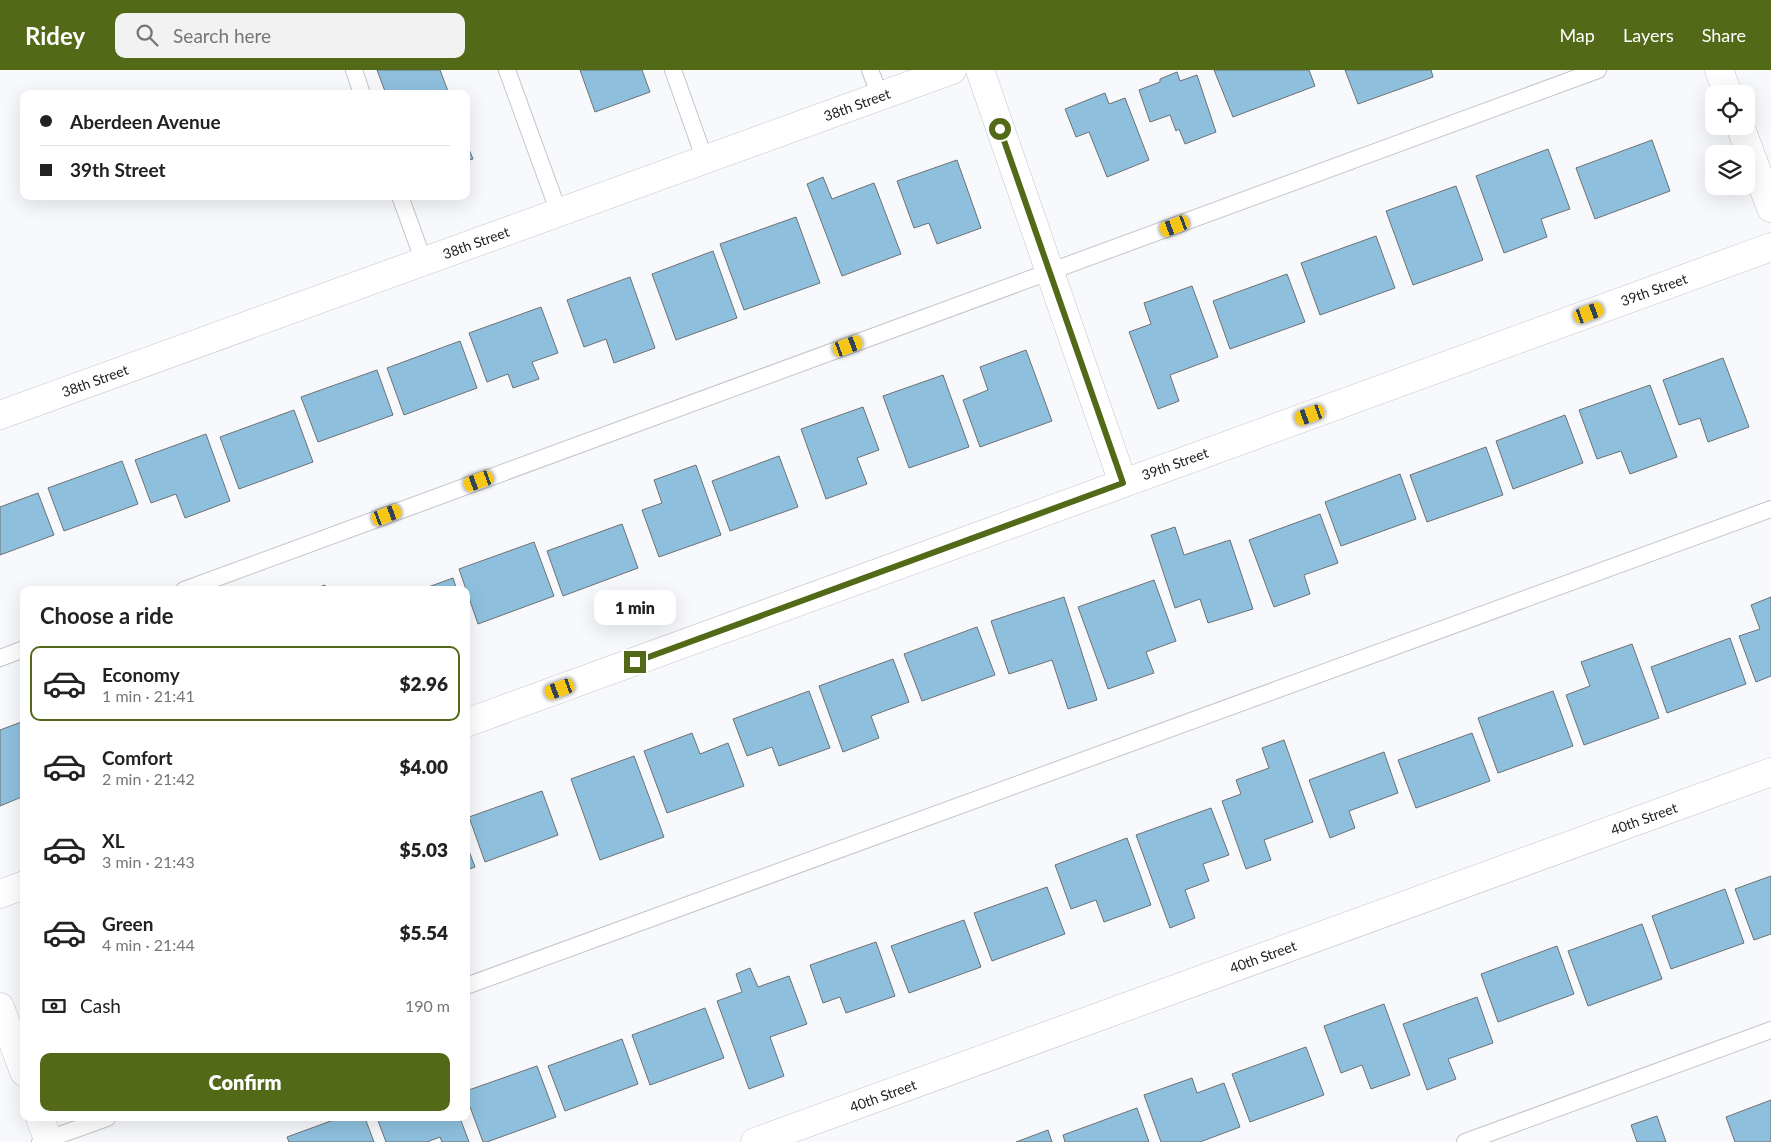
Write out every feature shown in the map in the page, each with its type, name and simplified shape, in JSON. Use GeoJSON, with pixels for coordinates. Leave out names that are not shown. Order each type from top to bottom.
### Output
{"type":"FeatureCollection","features":[{"type":"Feature","properties":{"kind":"street","name":"38th Street"},"geometry":{"type":"LineString","coordinates":[[0,415],[952,70]]}},
{"type":"Feature","properties":{"kind":"street"},"geometry":{"type":"LineString","coordinates":[[980,70],[1123,483]]}},
{"type":"Feature","properties":{"kind":"street"},"geometry":{"type":"LineString","coordinates":[[1719,70],[1725,85]]}},
{"type":"Feature","properties":{"kind":"street"},"geometry":{"type":"LineString","coordinates":[[1743,135],[1771,208]]}},
{"type":"Feature","properties":{"kind":"street","name":"39th Street"},"geometry":{"type":"LineString","coordinates":[[470,722],[1771,247]]}},
{"type":"Feature","properties":{"kind":"street","name":"40th Street"},"geometry":{"type":"LineString","coordinates":[[756,1142],[1771,772]]}},
{"type":"Feature","properties":{"kind":"street"},"geometry":{"type":"LineString","coordinates":[[0,894],[20,886]]}},
{"type":"Feature","properties":{"kind":"street"},"geometry":{"type":"LineString","coordinates":[[0,1007],[20,1061]]}},
{"type":"Feature","properties":{"kind":"lane"},"geometry":{"type":"LineString","coordinates":[[354,70],[361,90]]}},
{"type":"Feature","properties":{"kind":"lane"},"geometry":{"type":"LineString","coordinates":[[507,70],[559,213]]}},
{"type":"Feature","properties":{"kind":"lane"},"geometry":{"type":"LineString","coordinates":[[674,70],[705,160]]}},
{"type":"Feature","properties":{"kind":"lane"},"geometry":{"type":"LineString","coordinates":[[870,70],[880,96]]}},
{"type":"Feature","properties":{"kind":"lane"},"geometry":{"type":"LineString","coordinates":[[195,586],[1598,70]]}},
{"type":"Feature","properties":{"kind":"lane"},"geometry":{"type":"LineString","coordinates":[[401,200],[424,262]]}},
{"type":"Feature","properties":{"kind":"lane"},"geometry":{"type":"LineString","coordinates":[[470,985],[1771,509]]}},
{"type":"Feature","properties":{"kind":"lane"},"geometry":{"type":"LineString","coordinates":[[0,658],[20,650]]}},
{"type":"Feature","properties":{"kind":"lane"},"geometry":{"type":"LineString","coordinates":[[1465,1142],[1771,1030]]}},
{"type":"Feature","properties":{"kind":"lane"},"geometry":{"type":"LineString","coordinates":[[44,1135],[96,1121]]}},
{"type":"Feature","properties":{"kind":"building"},"geometry":{"type":"Polygon","coordinates":[[[377,70],[440,70],[448,90],[384,90],[377,70]]]}},
{"type":"Feature","properties":{"kind":"building"},"geometry":{"type":"Polygon","coordinates":[[[580,70],[642,70],[650,92],[595,112],[580,70]]]}},
{"type":"Feature","properties":{"kind":"building"},"geometry":{"type":"Polygon","coordinates":[[[1214,70],[1309,70],[1315,86],[1233,117],[1214,70]]]}},
{"type":"Feature","properties":{"kind":"building"},"geometry":{"type":"Polygon","coordinates":[[[1345,70],[1431,70],[1433,77],[1358,104],[1345,70]]]}},
{"type":"Feature","properties":{"kind":"building"},"geometry":{"type":"Polygon","coordinates":[[[1177,72],[1180,81],[1197,75],[1216,132],[1185,144],[1179,129],[1176,131],[1170,115],[1150,122],[1139,90],[1160,82],[1160,79],[1177,72]]]}},
{"type":"Feature","properties":{"kind":"building"},"geometry":{"type":"Polygon","coordinates":[[[1105,93],[1109,104],[1125,98],[1149,160],[1107,177],[1089,132],[1076,137],[1065,109],[1105,93]]]}},
{"type":"Feature","properties":{"kind":"building"},"geometry":{"type":"Polygon","coordinates":[[[1652,140],[1670,191],[1595,219],[1576,168],[1652,140]]]}},
{"type":"Feature","properties":{"kind":"building"},"geometry":{"type":"Polygon","coordinates":[[[1548,149],[1570,209],[1541,219],[1547,237],[1504,253],[1476,176],[1548,149]]]}},
{"type":"Feature","properties":{"kind":"building"},"geometry":{"type":"Polygon","coordinates":[[[957,160],[981,228],[937,244],[929,223],[914,228],[897,181],[957,160]]]}},
{"type":"Feature","properties":{"kind":"building"},"geometry":{"type":"Polygon","coordinates":[[[823,177],[832,199],[874,183],[901,254],[842,276],[807,184],[823,177]]]}},
{"type":"Feature","properties":{"kind":"building"},"geometry":{"type":"Polygon","coordinates":[[[1456,186],[1483,260],[1413,285],[1386,211],[1456,186]]]}},
{"type":"Feature","properties":{"kind":"building"},"geometry":{"type":"Polygon","coordinates":[[[796,217],[820,283],[744,310],[720,244],[796,217]]]}},
{"type":"Feature","properties":{"kind":"building"},"geometry":{"type":"Polygon","coordinates":[[[1376,236],[1395,288],[1320,315],[1301,263],[1376,236]]]}},
{"type":"Feature","properties":{"kind":"building"},"geometry":{"type":"Polygon","coordinates":[[[713,251],[737,318],[676,340],[652,274],[713,251]]]}},
{"type":"Feature","properties":{"kind":"building"},"geometry":{"type":"Polygon","coordinates":[[[1287,274],[1305,322],[1230,349],[1213,301],[1287,274]]]}},
{"type":"Feature","properties":{"kind":"building"},"geometry":{"type":"Polygon","coordinates":[[[630,277],[655,348],[614,363],[606,339],[584,347],[567,300],[630,277]]]}},
{"type":"Feature","properties":{"kind":"building"},"geometry":{"type":"Polygon","coordinates":[[[1192,286],[1218,357],[1170,375],[1179,401],[1158,409],[1129,332],[1151,324],[1144,303],[1192,286]]]}},
{"type":"Feature","properties":{"kind":"building"},"geometry":{"type":"Polygon","coordinates":[[[541,307],[558,353],[532,362],[539,379],[513,388],[508,374],[487,382],[469,333],[541,307]]]}},
{"type":"Feature","properties":{"kind":"building"},"geometry":{"type":"Polygon","coordinates":[[[460,341],[477,388],[404,415],[387,368],[460,341]]]}},
{"type":"Feature","properties":{"kind":"building"},"geometry":{"type":"Polygon","coordinates":[[[1026,350],[1052,421],[980,447],[963,400],[988,390],[980,367],[1026,350]]]}},
{"type":"Feature","properties":{"kind":"building"},"geometry":{"type":"Polygon","coordinates":[[[1723,358],[1749,427],[1708,442],[1700,418],[1679,425],[1663,380],[1723,358]]]}},
{"type":"Feature","properties":{"kind":"building"},"geometry":{"type":"Polygon","coordinates":[[[377,370],[393,415],[318,442],[301,397],[377,370]]]}},
{"type":"Feature","properties":{"kind":"building"},"geometry":{"type":"Polygon","coordinates":[[[943,375],[969,447],[909,468],[883,396],[943,375]]]}},
{"type":"Feature","properties":{"kind":"building"},"geometry":{"type":"Polygon","coordinates":[[[1650,385],[1677,457],[1630,474],[1621,451],[1597,459],[1579,410],[1650,385]]]}},
{"type":"Feature","properties":{"kind":"building"},"geometry":{"type":"Polygon","coordinates":[[[863,407],[879,450],[857,458],[867,484],[826,499],[801,429],[863,407]]]}},
{"type":"Feature","properties":{"kind":"building"},"geometry":{"type":"Polygon","coordinates":[[[294,410],[313,462],[239,489],[220,437],[294,410]]]}},
{"type":"Feature","properties":{"kind":"building"},"geometry":{"type":"Polygon","coordinates":[[[1565,415],[1583,463],[1513,489],[1496,441],[1565,415]]]}},
{"type":"Feature","properties":{"kind":"building"},"geometry":{"type":"Polygon","coordinates":[[[206,434],[230,501],[185,518],[176,494],[151,503],[135,460],[206,434]]]}},
{"type":"Feature","properties":{"kind":"building"},"geometry":{"type":"Polygon","coordinates":[[[1486,447],[1503,495],[1427,522],[1410,475],[1486,447]]]}},
{"type":"Feature","properties":{"kind":"building"},"geometry":{"type":"Polygon","coordinates":[[[779,456],[798,507],[730,531],[712,481],[779,456]]]}},
{"type":"Feature","properties":{"kind":"building"},"geometry":{"type":"Polygon","coordinates":[[[122,461],[138,504],[64,531],[48,488],[122,461]]]}},
{"type":"Feature","properties":{"kind":"building"},"geometry":{"type":"Polygon","coordinates":[[[696,465],[721,535],[659,557],[642,510],[662,503],[654,480],[696,465]]]}},
{"type":"Feature","properties":{"kind":"building"},"geometry":{"type":"Polygon","coordinates":[[[1400,474],[1416,519],[1341,546],[1325,502],[1400,474]]]}},
{"type":"Feature","properties":{"kind":"building"},"geometry":{"type":"Polygon","coordinates":[[[38,493],[54,535],[0,555],[0,507],[38,493]]]}},
{"type":"Feature","properties":{"kind":"building"},"geometry":{"type":"Polygon","coordinates":[[[1320,514],[1338,563],[1304,575],[1310,594],[1274,607],[1249,540],[1320,514]]]}},
{"type":"Feature","properties":{"kind":"building"},"geometry":{"type":"Polygon","coordinates":[[[622,524],[638,568],[563,596],[547,551],[622,524]]]}},
{"type":"Feature","properties":{"kind":"building"},"geometry":{"type":"Polygon","coordinates":[[[1175,527],[1184,555],[1230,540],[1253,609],[1208,623],[1200,599],[1175,608],[1151,535],[1175,527]]]}},
{"type":"Feature","properties":{"kind":"building"},"geometry":{"type":"Polygon","coordinates":[[[534,542],[554,596],[478,624],[470,601],[470,586],[465,586],[459,569],[534,542]]]}},
{"type":"Feature","properties":{"kind":"building"},"geometry":{"type":"Polygon","coordinates":[[[453,578],[456,586],[431,586],[453,578]]]}},
{"type":"Feature","properties":{"kind":"building"},"geometry":{"type":"Polygon","coordinates":[[[1154,580],[1176,641],[1146,652],[1154,673],[1108,689],[1078,607],[1154,580]]]}},
{"type":"Feature","properties":{"kind":"building"},"geometry":{"type":"Polygon","coordinates":[[[1064,597],[1097,700],[1068,709],[1052,660],[1009,674],[991,621],[1064,597]]]}},
{"type":"Feature","properties":{"kind":"building"},"geometry":{"type":"Polygon","coordinates":[[[1771,597],[1771,676],[1756,682],[1739,636],[1760,629],[1751,605],[1771,597]]]}},
{"type":"Feature","properties":{"kind":"building"},"geometry":{"type":"Polygon","coordinates":[[[977,627],[995,675],[922,701],[904,654],[977,627]]]}},
{"type":"Feature","properties":{"kind":"building"},"geometry":{"type":"Polygon","coordinates":[[[1730,638],[1746,684],[1667,713],[1651,667],[1730,638]]]}},
{"type":"Feature","properties":{"kind":"building"},"geometry":{"type":"Polygon","coordinates":[[[1632,644],[1659,718],[1584,745],[1566,695],[1590,686],[1581,662],[1632,644]]]}},
{"type":"Feature","properties":{"kind":"building"},"geometry":{"type":"Polygon","coordinates":[[[893,659],[909,702],[871,716],[879,738],[843,752],[819,686],[893,659]]]}},
{"type":"Feature","properties":{"kind":"building"},"geometry":{"type":"Polygon","coordinates":[[[809,691],[830,748],[779,766],[772,747],[747,756],[733,719],[809,691]]]}},
{"type":"Feature","properties":{"kind":"building"},"geometry":{"type":"Polygon","coordinates":[[[1553,691],[1573,746],[1498,773],[1478,718],[1553,691]]]}},
{"type":"Feature","properties":{"kind":"building"},"geometry":{"type":"Polygon","coordinates":[[[20,722],[20,798],[0,806],[0,730],[20,722]]]}},
{"type":"Feature","properties":{"kind":"building"},"geometry":{"type":"Polygon","coordinates":[[[692,733],[700,754],[728,743],[744,786],[667,813],[644,751],[692,733]]]}},
{"type":"Feature","properties":{"kind":"building"},"geometry":{"type":"Polygon","coordinates":[[[1472,733],[1490,781],[1416,808],[1398,760],[1472,733]]]}},
{"type":"Feature","properties":{"kind":"building"},"geometry":{"type":"Polygon","coordinates":[[[1284,740],[1313,822],[1264,840],[1271,860],[1246,869],[1222,801],[1241,794],[1236,780],[1269,768],[1262,748],[1284,740]]]}},
{"type":"Feature","properties":{"kind":"building"},"geometry":{"type":"Polygon","coordinates":[[[1384,752],[1398,793],[1349,811],[1355,828],[1330,838],[1309,780],[1384,752]]]}},
{"type":"Feature","properties":{"kind":"building"},"geometry":{"type":"Polygon","coordinates":[[[634,756],[664,837],[600,860],[571,779],[634,756]]]}},
{"type":"Feature","properties":{"kind":"building"},"geometry":{"type":"Polygon","coordinates":[[[542,791],[558,835],[485,862],[470,817],[542,791]]]}},
{"type":"Feature","properties":{"kind":"building"},"geometry":{"type":"Polygon","coordinates":[[[1211,808],[1229,855],[1203,864],[1209,881],[1185,890],[1195,918],[1170,928],[1136,835],[1211,808]]]}},
{"type":"Feature","properties":{"kind":"building"},"geometry":{"type":"Polygon","coordinates":[[[1127,838],[1151,905],[1104,922],[1096,900],[1071,909],[1055,865],[1127,838]]]}},
{"type":"Feature","properties":{"kind":"building"},"geometry":{"type":"Polygon","coordinates":[[[470,854],[475,867],[470,869],[470,854]]]}},
{"type":"Feature","properties":{"kind":"building"},"geometry":{"type":"Polygon","coordinates":[[[1771,876],[1771,934],[1754,940],[1735,889],[1771,876]]]}},
{"type":"Feature","properties":{"kind":"building"},"geometry":{"type":"Polygon","coordinates":[[[1047,887],[1065,934],[992,961],[974,913],[1047,887]]]}},
{"type":"Feature","properties":{"kind":"building"},"geometry":{"type":"Polygon","coordinates":[[[1725,889],[1744,943],[1671,969],[1652,916],[1725,889]]]}},
{"type":"Feature","properties":{"kind":"building"},"geometry":{"type":"Polygon","coordinates":[[[964,920],[981,967],[909,993],[891,946],[964,920]]]}},
{"type":"Feature","properties":{"kind":"building"},"geometry":{"type":"Polygon","coordinates":[[[1642,924],[1662,979],[1588,1006],[1568,951],[1642,924]]]}},
{"type":"Feature","properties":{"kind":"building"},"geometry":{"type":"Polygon","coordinates":[[[876,942],[895,996],[846,1013],[840,997],[823,1003],[810,965],[876,942]]]}},
{"type":"Feature","properties":{"kind":"building"},"geometry":{"type":"Polygon","coordinates":[[[1557,946],[1574,994],[1498,1022],[1481,974],[1557,946]]]}},
{"type":"Feature","properties":{"kind":"building"},"geometry":{"type":"Polygon","coordinates":[[[750,968],[758,987],[789,976],[807,1024],[770,1037],[784,1076],[749,1089],[717,1001],[742,992],[736,974],[750,968]]]}},
{"type":"Feature","properties":{"kind":"building"},"geometry":{"type":"Polygon","coordinates":[[[1477,997],[1493,1043],[1448,1059],[1456,1079],[1427,1090],[1403,1024],[1477,997]]]}},
{"type":"Feature","properties":{"kind":"building"},"geometry":{"type":"Polygon","coordinates":[[[1384,1004],[1410,1075],[1371,1089],[1362,1065],[1341,1073],[1324,1026],[1384,1004]]]}},
{"type":"Feature","properties":{"kind":"building"},"geometry":{"type":"Polygon","coordinates":[[[705,1008],[724,1058],[650,1085],[632,1035],[705,1008]]]}},
{"type":"Feature","properties":{"kind":"building"},"geometry":{"type":"Polygon","coordinates":[[[622,1039],[638,1084],[565,1111],[548,1066],[622,1039]]]}},
{"type":"Feature","properties":{"kind":"building"},"geometry":{"type":"Polygon","coordinates":[[[1306,1047],[1324,1095],[1250,1122],[1232,1074],[1306,1047]]]}},
{"type":"Feature","properties":{"kind":"building"},"geometry":{"type":"Polygon","coordinates":[[[537,1066],[556,1117],[483,1142],[470,1107],[470,1090],[537,1066]]]}},
{"type":"Feature","properties":{"kind":"building"},"geometry":{"type":"Polygon","coordinates":[[[1192,1078],[1197,1093],[1224,1083],[1240,1127],[1200,1142],[1161,1142],[1144,1095],[1192,1078]]]}},
{"type":"Feature","properties":{"kind":"building"},"geometry":{"type":"Polygon","coordinates":[[[1771,1100],[1771,1142],[1735,1142],[1726,1117],[1771,1100]]]}},
{"type":"Feature","properties":{"kind":"building"},"geometry":{"type":"Polygon","coordinates":[[[1137,1108],[1149,1142],[1065,1142],[1063,1135],[1137,1108]]]}},
{"type":"Feature","properties":{"kind":"building"},"geometry":{"type":"Polygon","coordinates":[[[1657,1116],[1666,1142],[1637,1142],[1631,1125],[1657,1116]]]}},
{"type":"Feature","properties":{"kind":"building"},"geometry":{"type":"Polygon","coordinates":[[[331,1121],[366,1121],[374,1142],[289,1142],[287,1137],[331,1121]]]}},
{"type":"Feature","properties":{"kind":"building"},"geometry":{"type":"Polygon","coordinates":[[[378,1121],[461,1121],[469,1142],[442,1142],[440,1137],[427,1142],[386,1142],[378,1121]]]}},
{"type":"Feature","properties":{"kind":"building"},"geometry":{"type":"Polygon","coordinates":[[[1048,1130],[1052,1142],[1016,1142],[1048,1130]]]}},
{"type":"Feature","properties":{"kind":"route"},"geometry":{"type":"LineString","coordinates":[[635,662],[1123,483],[1000,129]]}}]}
